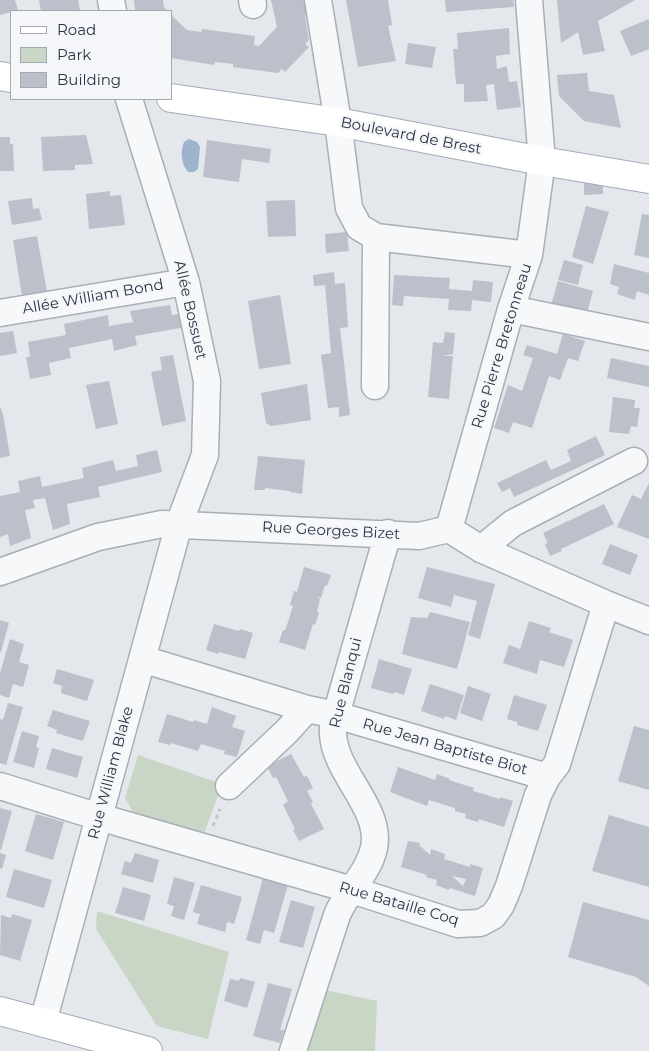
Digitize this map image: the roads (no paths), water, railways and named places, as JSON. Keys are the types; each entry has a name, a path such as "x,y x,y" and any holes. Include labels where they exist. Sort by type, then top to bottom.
{"main road":[{"name":"Boulevard de Brest","path":"172,98 338,122 542,161 649,179"},
{"path":"0,1011 43,1022 91,1044 148,1051"}],"street":[{"path":"318,0 338,122 349,208 360,227 376,237 529,255"},
{"name":"Rue Pierre Bretonneau","path":"449,529 511,308 529,255 542,161 529,0"},
{"name":"Allée Bossuet","path":"129,100 186,282 207,382 205,456 179,524"},
{"path":"375,386 376,237"},
{"name":"Allée William Bond","path":"0,313 186,282"},
{"path":"511,308 649,337"},
{"path":"482,549 513,523 634,461"},
{"name":"Rue Georges Bizet","path":"0,572 98,537 162,524 388,533 419,536 449,529"},
{"name":"Rue William Blake","path":"43,1022 179,524"},
{"path":"449,529 482,549 649,621"},
{"name":"Rue Blanqui","path":"293,1051 337,915 346,897 370,861 375,838 372,819 340,758 334,744 332,732 388,533"},
{"name":"Rue Bataille Coq","path":"0,786 99,817 352,890 458,924 480,923 493,916 501,905 509,886 538,795 547,777 557,764 606,604"},
{"name":"Rue Jean Baptiste Biot","path":"142,659 307,709 336,715 547,777"},
{"path":"229,786 287,731 307,709"}],"water":[{"path":"189,139 197,142 200,147 198,169 194,172 188,172 182,158 184,142"}]}
